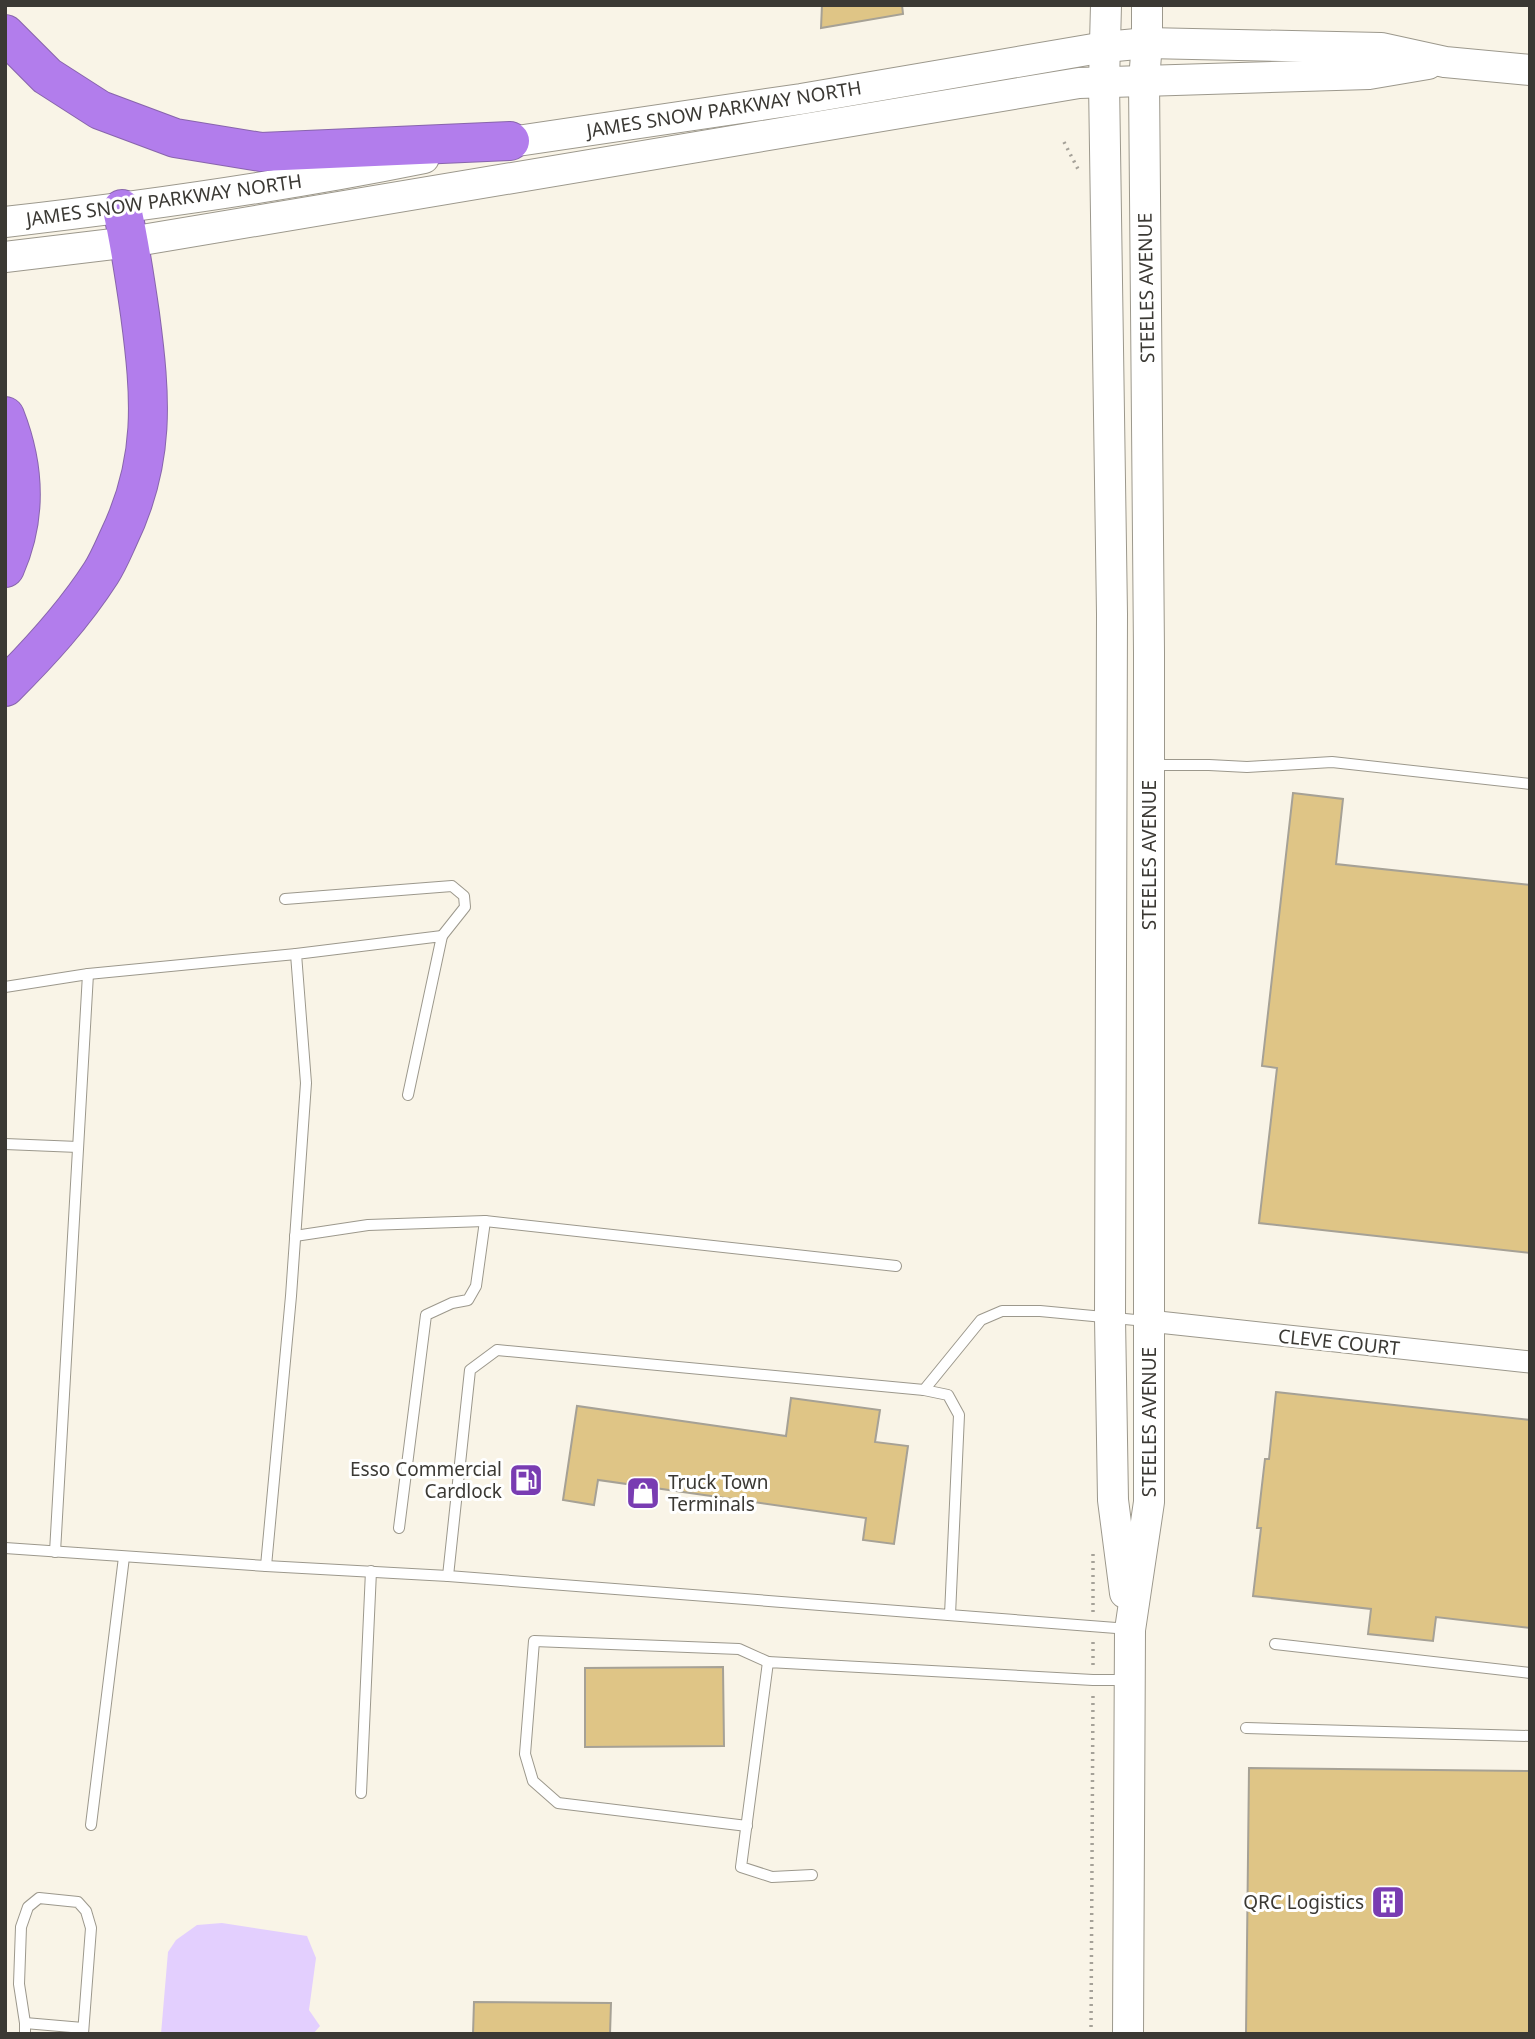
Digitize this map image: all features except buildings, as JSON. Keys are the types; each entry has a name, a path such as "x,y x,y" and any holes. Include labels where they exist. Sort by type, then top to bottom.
{"highway":[{"path":"5,34 47,76 100,110 175,138 261,152 510,141"},
{"path":"5,687 62,628 103,570 130,514 143,468 149,419 148,372 126,225"},
{"path":"5,416 18,454 22,495 16,535 5,568"}],"main road":[{"name":"STEELES AVENUE","path":"1106,5 1104,82 1112,614 1110,1318 1113,1500 1130,1630 1128,2034"},
{"name":"STEELES AVENUE","path":"1130,1630 1149,1502 1149,766 1144,80 1147,5"},
{"name":"JAMES SNOW PARKWAY NORTH","path":"5,257 126,225 369,169 510,141 801,99 1105,47 1147,43 1381,48 1445,62 1530,70"},
{"name":"JAMES SNOW PARKWAY NORTH","path":"5,222 126,225 1070,85 1144,80 1369,74 1445,62"}],"street":[{"name":"CLEVE COURT","path":"1149,1321 1530,1362"}],"lane":[{"path":"1149,766 1248,767 1332,762 1530,783"},
{"path":"285,899 452,887 464,896 465,906 442,936 408,1095"},
{"path":"5,987 88,974 296,954 442,936"},
{"path":"266,1566 306,1083 296,954"},
{"path":"55,1552 88,974"},
{"path":"5,1144 78,1147"},
{"path":"295,1236 368,1225 485,1221 896,1266"},
{"path":"399,1528 426,1315 452,1303 468,1300 476,1286 485,1221"},
{"path":"924,1390 981,1320 1002,1311 1040,1311 1149,1321"},
{"path":"448,1576 470,1370 496,1350 924,1390 948,1395 959,1415 950,1615"},
{"path":"5,1548 448,1576 1130,1630"},
{"path":"91,1825 124,1557"},
{"path":"361,1793 371,1571"},
{"path":"747,1826 558,1803 533,1781 525,1754 534,1642 739,1650 768,1662 1130,1680"},
{"path":"1275,1644 1530,1673"},
{"path":"768,1662 741,1867 772,1877 812,1875"},
{"path":"1246,1728 1530,1736"},
{"path":"39,1898 78,1902 86,1911 91,1928 83,2031 25,2028 19,1984 21,1927 28,1908 39,1898"}],"shaded area":[{"path":"222,1923 307,1936 316,1958 309,2010 320,2026 313,2034 161,2034 168,1952 176,1940 197,1925"}],"place":[{"name":"Esso Commercial Cardlock","path":"526,1480"},
{"name":"Truck Town Terminals","path":"643,1493"},
{"name":"QRC Logistics","path":"1388,1902"}]}
